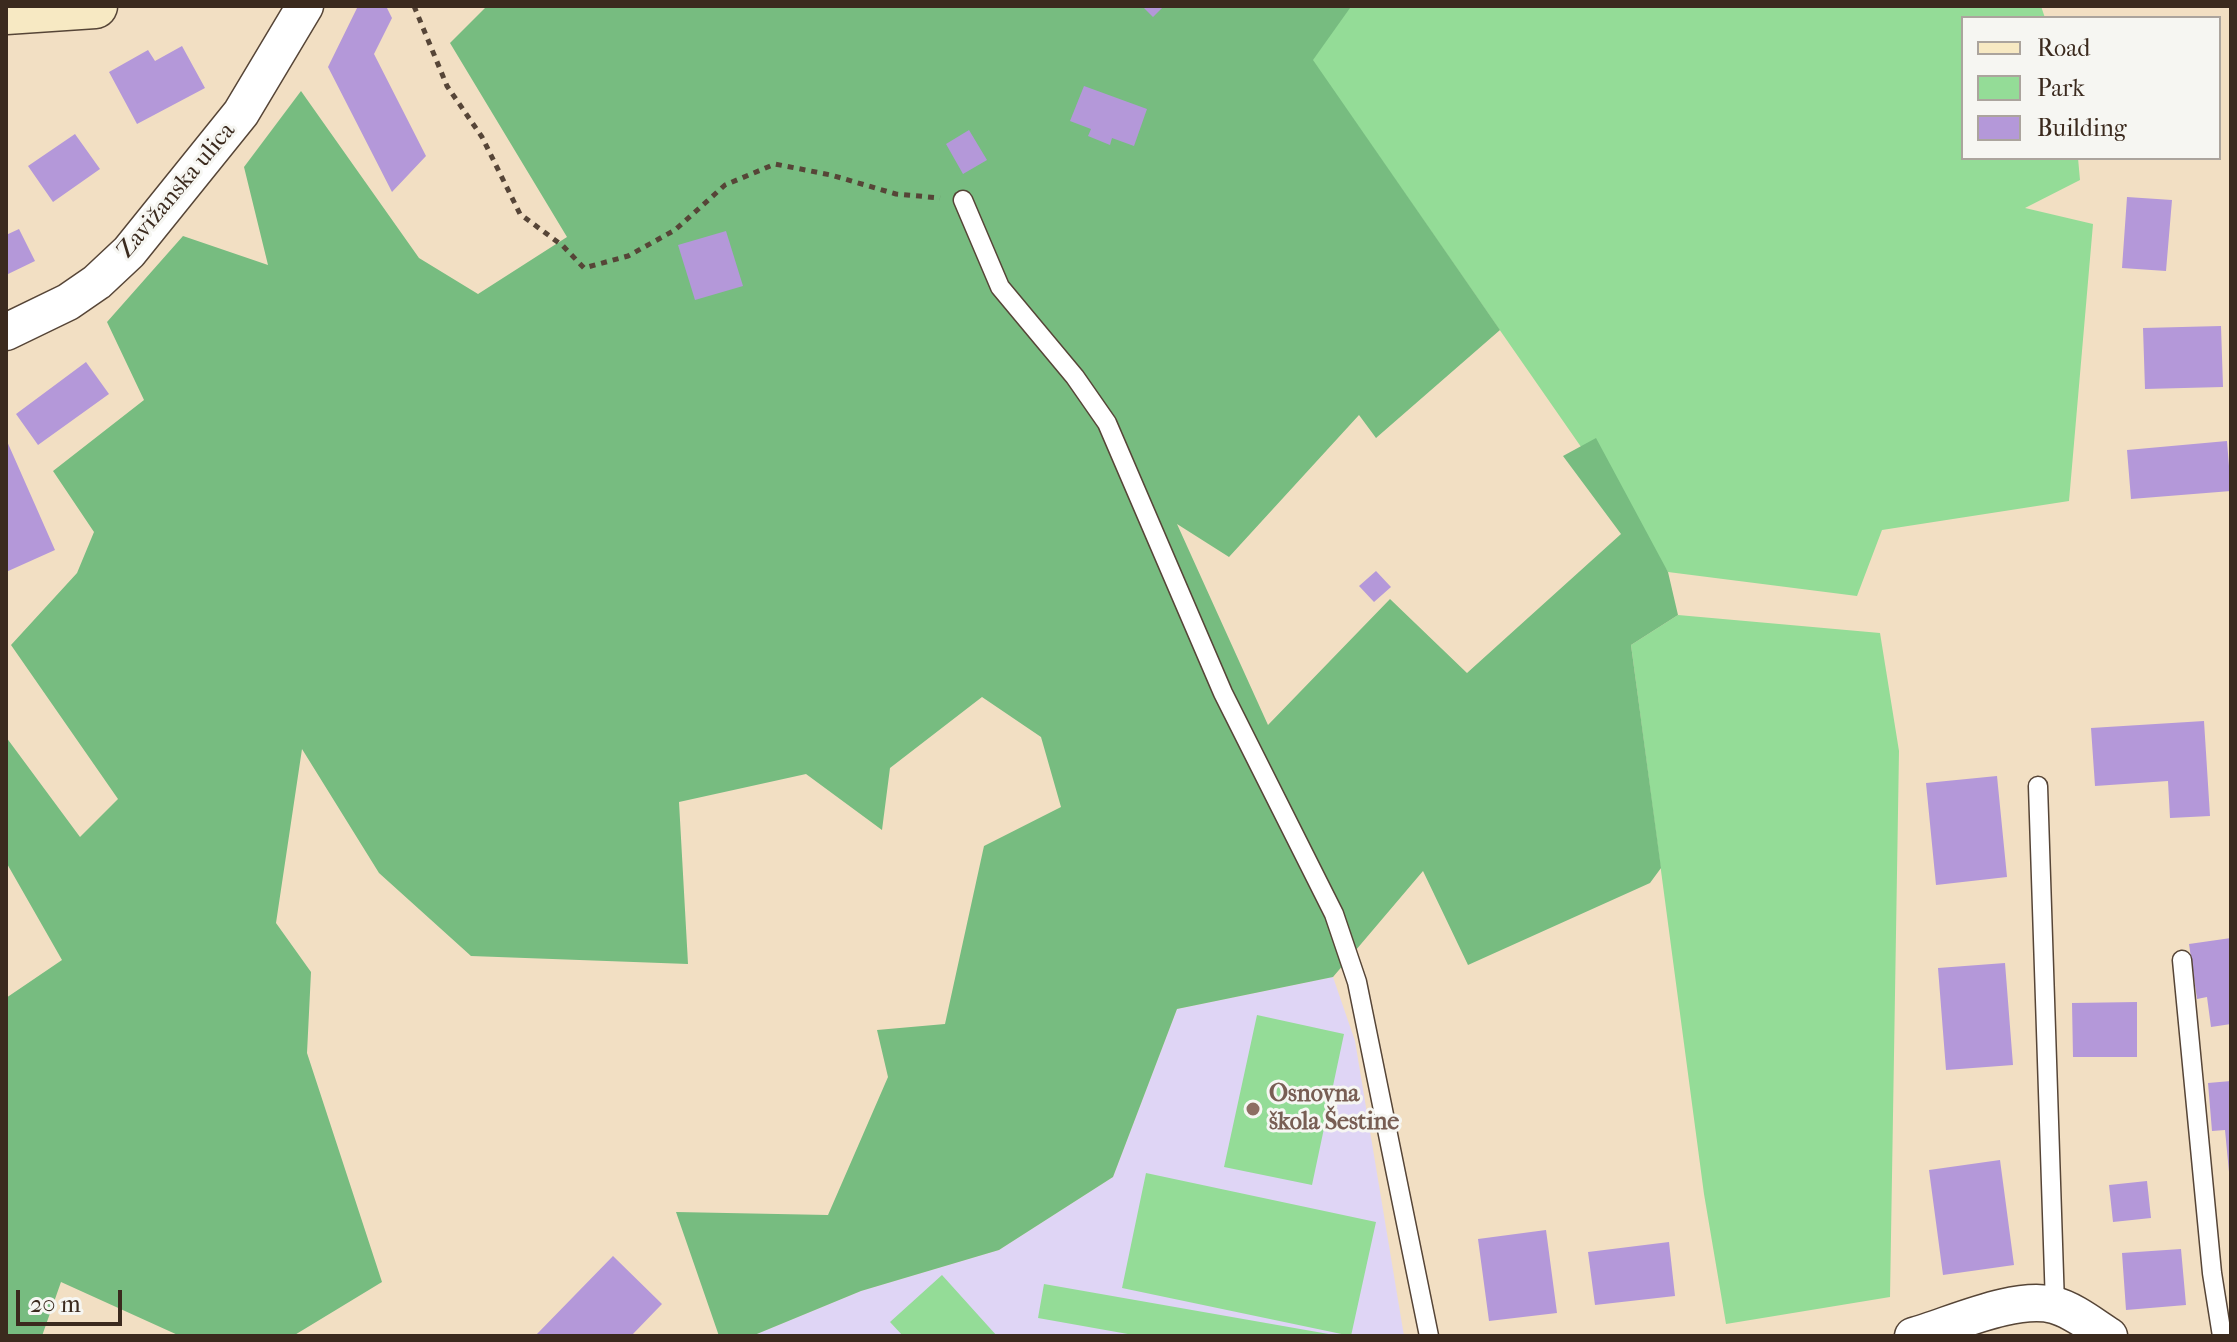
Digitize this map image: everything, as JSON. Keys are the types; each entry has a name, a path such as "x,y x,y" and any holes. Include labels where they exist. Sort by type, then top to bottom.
{"main road":[{"path":"6,12 95,6"}],"street":[{"name":"Zavižanska ulica","path":"6,332 68,302 97,282 129,252 241,113 305,6"},
{"path":"1913,1336 1983,1313 2031,1303 2055,1305 2109,1336"}],"lane":[{"path":"963,200 1000,287 1075,377 1107,423 1223,693 1334,914 1357,982 1429,1336"},
{"path":"2038,786 2055,1305"},
{"path":"2182,960 2212,1273 2222,1336"}],"path":[{"path":"414,6 447,86 482,137 520,214 563,246 584,268 628,256 675,230 725,185 775,164 831,175 896,194 963,200"}],"shaded area":[{"name":"Osnovna škola Šestine","path":"1333,977 1355,1041 1404,1336 752,1336 861,1291 999,1250 1113,1177 1177,1009"}],"green space":[{"path":"487,6 1350,8 1313,60 1500,330 1376,438 1359,415 1229,557 1177,524 1268,725 1390,599 1467,673 1621,534 1563,456 1596,438 1668,572 1678,615 1631,645 1661,868 1650,883 1468,965 1423,871 1333,977 1177,1009 1113,1177 999,1250 861,1291 752,1336 719,1336 676,1212 828,1215 888,1077 877,1030 945,1024 984,846 1061,807 1041,737 982,697 890,768 882,830 806,774 679,802 688,964 471,956 379,873 302,749 276,923 311,972 307,1053 382,1282 293,1336 180,1336 61,1282 42,1336 6,1336 6,998 62,960 6,862 6,737 80,837 118,799 11,645 77,573 94,532 53,471 144,400 107,322 183,236 268,265 244,167 301,91 419,258 478,294 567,237 450,43"},
{"path":"1347,6 2041,6 2044,16 1961,16 1961,160 2078,160 2080,180 2025,208 2093,224 2069,501 1882,530 1857,596 1668,572 1312,60 1349,8"},
{"path":"1678,615 1880,633 1899,751 1890,1297 1726,1324 1704,1194 1631,645"},
{"path":"1257,1015 1344,1034 1312,1185 1224,1167"},
{"path":"1146,1173 1376,1222 1351,1336 1122,1288"},
{"path":"942,1275 997,1336 903,1336 890,1322"},
{"path":"1044,1284 1340,1336 1139,1336 1038,1318"}],"building":[{"path":"358,6 386,6 392,18 374,54 426,156 392,192 328,67"},
{"path":"1142,6 1164,6 1153,17"},
{"path":"182,46 205,88 137,124 109,72 148,50 155,61"},
{"path":"1084,86 1147,109 1134,146 1112,138 1110,145 1088,136 1091,129 1070,121"},
{"path":"969,130 987,160 963,174 946,144"},
{"path":"75,134 100,169 53,202 28,166"},
{"path":"2127,197 2172,200 2166,271 2122,268"},
{"path":"19,229 35,261 6,275 6,235"},
{"path":"726,231 743,286 695,300 678,245"},
{"path":"2221,326 2223,387 2145,389 2143,328"},
{"path":"86,362 109,394 38,445 16,414"},
{"path":"6,439 55,550 6,572"},
{"path":"2227,441 2231,491 2131,499 2127,450"},
{"path":"1376,571 1391,587 1374,602 1359,586"},
{"path":"2204,721 2210,816 2170,818 2168,781 2095,786 2091,728"},
{"path":"1997,776 2007,877 1936,885 1926,783"},
{"path":"2231,938 2231,1024 2211,1027 2207,997 2197,999 2189,944"},
{"path":"2005,963 2013,1065 1946,1070 1938,968"},
{"path":"2137,1002 2137,1057 2073,1057 2072,1003"},
{"path":"2231,1081 2229,1172 2225,1130 2212,1131 2208,1083"},
{"path":"2000,1160 2014,1265 1943,1275 1929,1170"},
{"path":"2147,1181 2151,1218 2113,1222 2109,1185"},
{"path":"1546,1230 1557,1313 1489,1321 1478,1239"},
{"path":"1669,1242 1675,1296 1595,1305 1588,1252"},
{"path":"2181,1249 2186,1305 2126,1310 2122,1253"},
{"path":"613,1256 662,1304 631,1336 535,1336"}],"place":[{"name":"Osnovna škola Šestine","path":"1253,1109"}]}
